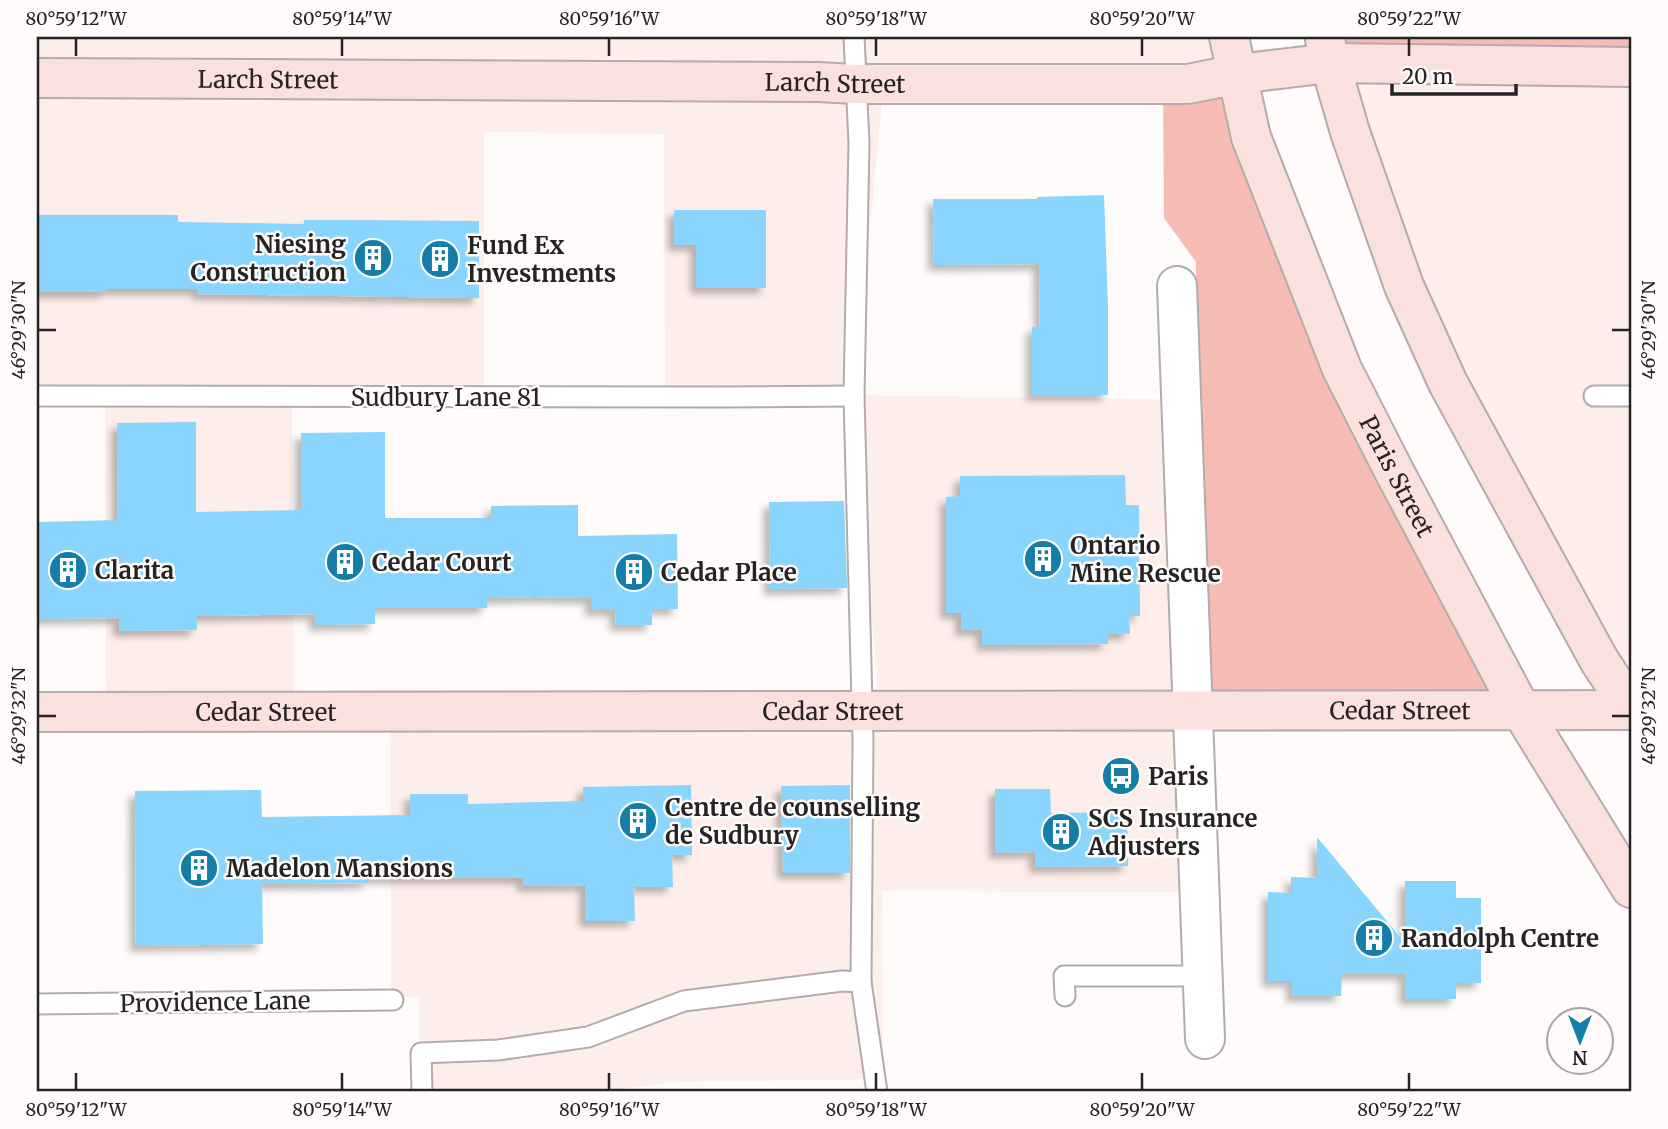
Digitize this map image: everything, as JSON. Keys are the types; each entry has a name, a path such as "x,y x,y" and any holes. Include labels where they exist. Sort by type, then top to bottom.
{"street":[{"name":"Paris Street","path":"1229,37 1251,137 1342,369 1521,710 1631,888"},
{"name":"Larch Street","path":"37,78 1188,84 1238,74 1327,50 1631,66"},
{"path":"1327,50 1350,132 1404,286 1448,383 1599,660 1631,710"},
{"path":"1177,286 1205,1039"},
{"name":"Cedar Street","path":"37,712 1631,710"}],"lane":[{"path":"854,37 859,143 854,396 863,741 861,982 877,1092"},
{"name":"Sudbury Lane 81","path":"37,396 854,396"},
{"path":"1594,396 1631,396"},
{"path":"1065,996 1064,976 1203,976"},
{"path":"422,1092 421,1053 498,1050 589,1037 684,1001 842,981 861,982"},
{"name":"Providence Lane","path":"37,1004 393,1000"}],"shaded area":[{"path":"37,37 1226,37 1235,73 884,80 854,395 1196,400 1204,892 882,891 883,1079 675,1082 600,1092 420,1092 419,997 391,996 390,709 879,708 854,396 665,396 664,134 484,132 484,395 292,395 294,710 106,710 105,399 37,398"},
{"path":"1329,37 1631,37 1631,68 1335,66"},
{"path":"1335,66 1631,68 1631,703 1451,382"},
{"path":"1235,73 1247,134 1517,707 1197,707 1196,262 1164,218 1163,81"}],"building":[{"path":"1104,195 1108,395 1032,395 1032,327 1040,327 1039,264 934,265 933,199 1037,199"},
{"path":"674,210 766,210 766,288 696,288 696,245 674,245"},
{"path":"37,215 178,215 178,222 304,224 304,220 479,221 479,298 197,294 198,289 37,292"},
{"path":"196,422 196,512 301,510 301,433 385,432 385,518 491,518 491,506 578,505 578,536 677,534 678,609 652,609 652,625 616,625 615,610 591,610 591,598 535,597 487,598 487,608 375,608 375,624 315,625 315,614 197,616 197,630 119,631 119,618 37,619 37,522 118,520 117,423"},
{"name":"Ontario Mine Rescue","path":"1125,475 1126,505 1139,505 1140,616 1129,616 1130,634 1108,634 1108,644 982,645 982,630 961,630 961,613 946,613 946,497 960,496 960,476"},
{"path":"844,501 847,588 770,589 769,502"},
{"path":"691,785 692,855 672,855 673,887 634,887 635,921 585,921 585,885 523,886 523,878 368,878 368,883 262,884 263,944 136,946 135,791 261,790 262,817 410,815 410,794 468,794 468,804 583,801 583,787"},
{"path":"850,785 850,873 783,873 781,786"},
{"name":"SCS Insurance Adjusters","path":"995,789 1050,789 1051,813 1127,812 1128,866 1035,867 1035,852 995,853"},
{"name":"Randolph Centre","path":"1317,837 1405,943 1405,881 1456,881 1456,898 1481,898 1481,983 1456,983 1456,999 1405,999 1405,974 1342,974 1341,996 1292,996 1292,981 1268,981 1268,892 1291,893 1291,877 1317,878"}],"place":[{"name":"Niesing Construction","path":"373,258"},
{"name":"Fund Ex Investments","path":"440,259"},
{"name":"Ontario Mine Rescue","path":"1043,559"},
{"name":"Cedar Court","path":"345,562"},
{"name":"Clarita","path":"68,570"},
{"name":"Cedar Place","path":"634,572"},
{"name":"Paris","path":"1121,776"},
{"name":"Centre de counselling de Sudbury","path":"638,821"},
{"name":"SCS Insurance Adjusters","path":"1061,832"},
{"name":"Madelon Mansions","path":"199,868"},
{"name":"Randolph Centre","path":"1374,938"}]}
